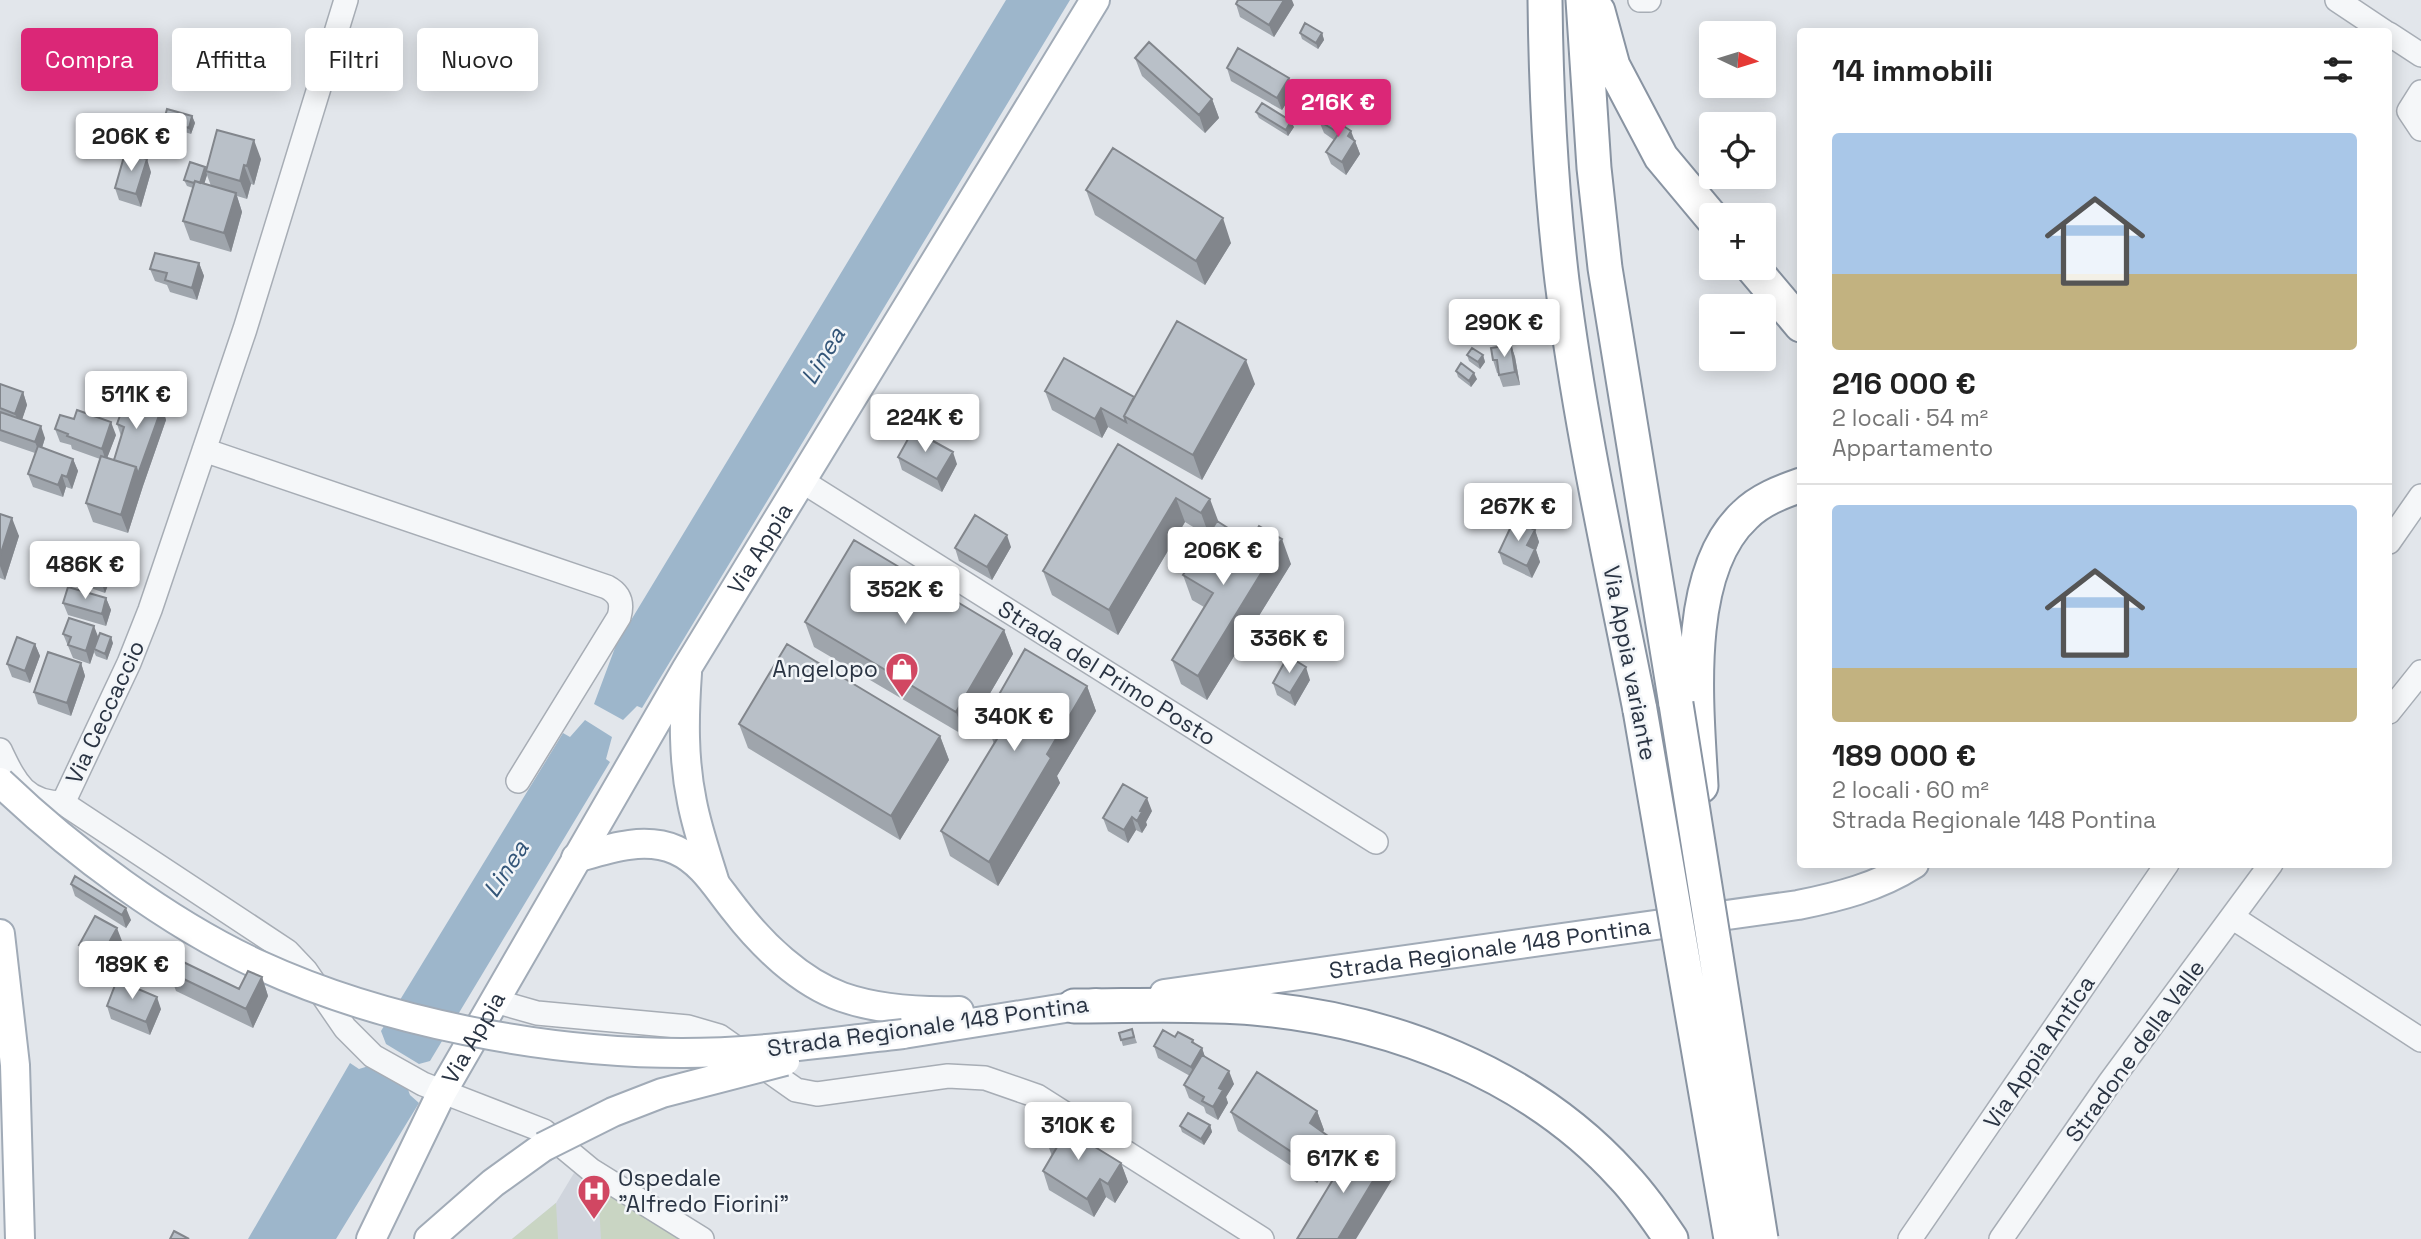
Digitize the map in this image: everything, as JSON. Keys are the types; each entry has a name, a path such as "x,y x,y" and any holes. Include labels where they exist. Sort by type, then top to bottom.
{"highway":[{"name":"Via Appia variante","path":"1545,0 1548,135 1562,281 1587,441 1640,710 1731,1239"},
{"name":"Via Appia variante","path":"1583,0 1594,168 1605,268 1619,363 1686,701 1708,908 1761,1239"},
{"path":"1596,0 1613,66 1661,157 1699,203"},
{"path":"1763,280 1797,320"},
{"path":"1686,701 1698,651 1703,604 1711,571 1720,551 1746,513 1780,492 1797,486"},
{"path":"1073,1006 1236,1007 1290,1012 1363,1027 1454,1058 1513,1087 1547,1108 1576,1131 1623,1176 1671,1239"}],"main road":[{"name":"Via Appia","path":"352,1239 434,1094 495,1001 687,668 1095,0"},
{"path":"687,668 684,714 686,763 692,804 713,880"},
{"name":"Strada Regionale 148 Pontina","path":"0,782 104,870 202,934 257,964 294,980 431,1021 515,1038 639,1052 730,1051 903,1034 1073,1006 1812,902 1872,885 1906,868"},
{"path":"576,858 608,849 637,845 666,846 678,850 713,880 752,931 794,969 841,997 919,1010 1073,1006"},
{"path":"0,933 14,1054 20,1239"},
{"path":"429,1239 493,1183 543,1147 613,1112 662,1093 903,1034"},
{"name":"Via Appia","path":"371,1239 434,1094"},
{"path":"0,1188 5,1239"}],"street":[{"name":"Via Ceccaccio","path":"346,0 245,329 141,636 62,803 287,951 306,971 345,1028 364,1049 434,1094 544,1131 591,1170 702,1239"},
{"path":"1640,0 1648,0"},
{"path":"2337,0 2379,28"},
{"path":"2392,36 2421,55"},
{"path":"2421,92 2409,111 2421,129"},
{"path":"204,450 594,582 617,593 621,604 619,617 518,781"},
{"name":"Strada del Primo Posto","path":"802,481 1376,842"},
{"path":"2392,532 2421,496"},
{"path":"2392,708 2421,672"},
{"path":"0,750 13,775 27,793 40,800 62,803"},
{"name":"Via Appia Antica","path":"1910,1239 2164,868"},
{"name":"Stradone della Valle","path":"2001,1239 2110,1082 2268,868"},
{"path":"2232,917 2421,1040"},
{"path":"495,1001 537,1013 688,1027 719,1036 796,1090 817,1094 948,1076 985,1077 1037,1096 1262,1239"}],"shaded area":[{"name":"Ospedale \"Alfredo Fiorini\"","path":"574,1173 684,1239 512,1239 556,1203"}],"green space":[{"path":"598,1187 684,1239 601,1239"},
{"path":"556,1203 558,1239 512,1239"}],"water":[{"name":"Linea","path":"1006,0 1070,0 642,708 637,706 623,720 594,704 616,645"},
{"name":"Linea","path":"585,720 612,737 606,759 610,762 430,1061 419,1064 386,1044 381,1031 563,733 570,737"},
{"path":"350,1063 359,1069 372,1065 406,1084 410,1095 419,1103 336,1239 248,1239"}],"building":[{"path":"1238,0 1284,0 1269,25 1236,4"},
{"path":"1305,23 1322,33 1316,43 1300,33"},
{"path":"1149,42 1212,99 1199,115 1135,58"},
{"path":"1238,48 1289,78 1277,98 1227,68"},
{"path":"1262,103 1291,121 1286,130 1256,112"},
{"path":"167,109 192,116 189,128 164,120"},
{"path":"1324,113 1351,131 1348,136 1355,141 1342,162 1326,152 1339,133 1319,121"},
{"path":"217,130 254,140 240,181 206,171"},
{"path":"1113,148 1223,218 1196,261 1086,190"},
{"path":"125,153 147,159 136,194 115,188"},
{"path":"190,162 205,167 200,183 184,180"},
{"path":"195,181 236,193 224,233 183,221"},
{"path":"155,253 199,263 192,288 165,280 167,273 150,269"},
{"path":"1177,321 1246,360 1193,455 1124,416"},
{"path":"1511,345 1515,372 1499,375 1497,360 1493,360 1491,348"},
{"path":"1472,348 1483,355 1478,362 1467,355"},
{"path":"1064,358 1134,397 1124,416 1126,422 1101,408 1095,419 1045,391"},
{"path":"1461,363 1474,373 1469,381 1456,371"},
{"path":"0,384 23,392 15,414 0,408"},
{"path":"127,396 162,407 138,474 136,467 114,460 124,427 117,424"},
{"path":"77,410 111,422 102,449 55,429 60,415 74,419"},
{"path":"0,412 41,426 35,442 0,430"},
{"path":"913,430 953,452 937,479 898,457"},
{"path":"1118,444 1210,499 1201,513 1176,498 1109,610 1043,571"},
{"path":"38,446 73,459 67,477 62,475 58,485 28,474"},
{"path":"101,456 136,467 121,515 86,503"},
{"path":"0,514 12,518 0,556"},
{"path":"975,515 1007,535 987,567 955,548"},
{"path":"1514,520 1535,530 1527,545 1535,549 1527,566 1499,552"},
{"path":"1217,521 1250,542 1259,526 1282,539 1198,676 1172,660 1213,593 1183,575"},
{"path":"854,540 1004,630 956,712 805,622"},
{"path":"76,554 106,564 101,581 71,571"},
{"path":"68,587 106,598 102,614 63,603"},
{"path":"69,618 94,626 86,651 68,645 71,637 63,634"},
{"path":"100,633 111,637 105,654 94,649"},
{"path":"17,637 35,644 25,671 7,664"},
{"path":"787,644 940,736 891,816 739,724"},
{"path":"1025,649 1087,686 1047,754 1051,758 989,862 941,831 1003,729 985,719"},
{"path":"48,652 81,663 67,703 34,692"},
{"path":"1288,656 1306,667 1290,693 1273,683"},
{"path":"1123,784 1147,798 1137,821 1132,817 1124,830 1103,818"},
{"path":"75,876 126,908 122,915 71,884"},
{"path":"95,916 117,928 101,957 79,945"},
{"path":"175,958 239,989 248,971 262,977 246,1009 169,972"},
{"path":"117,980 157,997 146,1022 107,1006"},
{"path":"1132,1029 1134,1037 1121,1040 1119,1033"},
{"path":"1163,1030 1175,1037 1178,1032 1202,1048 1191,1067 1154,1046"},
{"path":"1202,1055 1229,1071 1219,1088 1223,1090 1213,1107 1202,1101 1204,1097 1184,1085"},
{"path":"1257,1072 1317,1111 1310,1123 1328,1136 1310,1164 1231,1112"},
{"path":"1188,1113 1210,1125 1201,1139 1180,1126"},
{"path":"1056,1123 1121,1163 1108,1184 1100,1179 1087,1199 1043,1171 1057,1147 1046,1140"},
{"path":"1355,1143 1385,1161 1338,1239 1297,1239"},
{"path":"174,1231 189,1239 170,1239"}],"place":[{"name":"Angelopo","path":"902,699"},
{"name":"Ospedale \"Alfredo Fiorini\"","path":"594,1221"}]}
